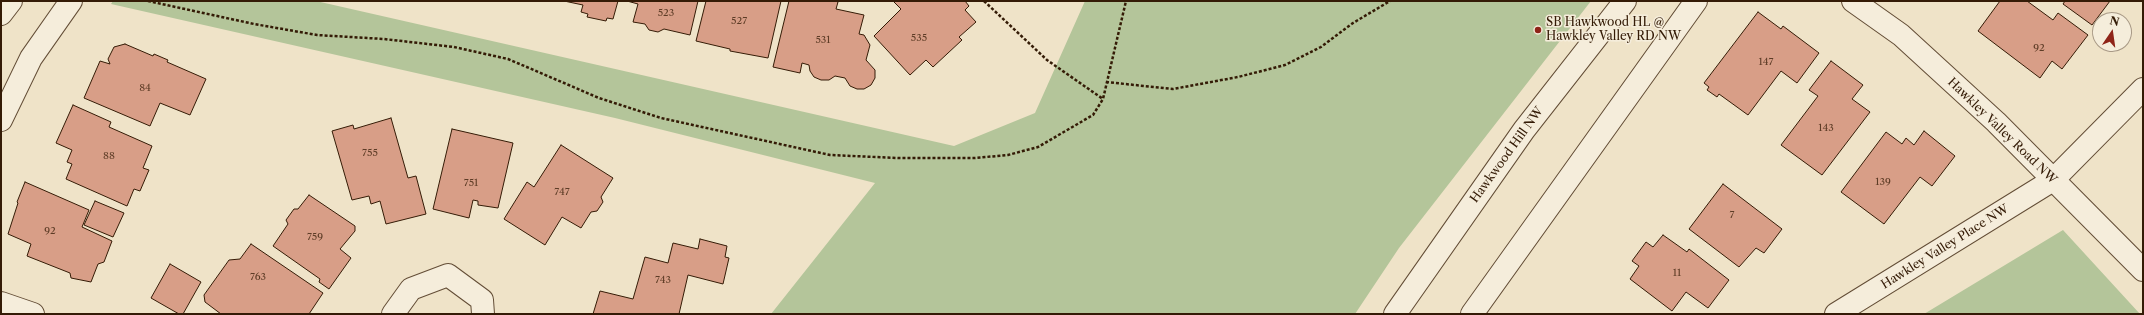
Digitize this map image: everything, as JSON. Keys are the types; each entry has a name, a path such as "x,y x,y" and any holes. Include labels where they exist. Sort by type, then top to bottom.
{"street":[{"path":"1,14 11,1"},
{"path":"1,120 31,58 71,1"},
{"name":"Hawkwood Hill NW","path":"1396,314 1524,130 1625,1"},
{"path":"1472,314 1696,1"},
{"name":"Hawkley Valley Road NW","path":"1853,1 1901,35 1996,122 2143,270"},
{"name":"Hawkley Valley Place NW","path":"1836,314 2053,180 2143,89"},
{"path":"393,314 411,289 448,275 482,300 483,314"},
{"path":"1,302 33,314"}],"path":[{"path":"148,1 254,24 317,35 454,47 508,59 599,98 661,118 830,155 898,158 975,158 1008,155 1038,147 1093,115 1103,99 1126,1"},
{"path":"984,1 1047,60 1103,99"},
{"path":"1106,82 1172,89 1238,77 1285,65 1322,47 1353,23 1384,3 1390,1"}],"green space":[{"path":"113,1 316,1 954,146 1035,113 1085,1 1591,1 1399,248 1355,314 771,314 875,183 615,118 111,4"},
{"path":"2063,230 2140,314 1924,314"}],"building":[{"path":"564,1 618,1 613,19 607,18 606,21 587,17 588,14 581,12 583,5"},
{"path":"627,1 698,1 690,35 664,29 658,32 649,30 645,24 633,22 638,4"},
{"path":"706,1 781,1 768,58 730,51 730,49 696,41"},
{"path":"789,1 835,1 838,2 836,9 864,15 859,34 864,35 870,45 866,60 875,70 875,78 871,85 864,89 857,89 850,86 845,78 835,76 829,80 821,80 814,77 810,71 809,65 802,63 800,73 773,67"},
{"path":"893,1 965,1 969,6 965,10 976,22 959,37 962,40 933,67 926,60 910,75 874,36 901,9"},
{"path":"2000,1 2027,1 2053,20 2058,13 2088,35 2062,69 2052,61 2040,78 1978,31"},
{"path":"2065,1 2110,1 2102,12 2092,12 2092,25 2063,4"},
{"path":"1758,12 1781,29 1783,26 1819,53 1797,83 1781,71 1748,115 1719,94 1717,97 1707,90 1709,87 1704,83"},
{"path":"125,44 153,56 154,54 168,60 167,62 206,79 190,115 160,103 150,126 84,98 100,61 110,64 108,59 114,47"},
{"path":"1831,61 1863,85 1852,99 1870,112 1822,175 1781,145 1818,96 1809,90"},
{"path":"73,105 111,122 109,127 152,146 143,168 149,170 140,191 134,189 127,206 66,179 72,164 67,162 72,150 56,143"},
{"path":"391,118 408,178 416,176 426,214 386,224 380,201 371,204 369,196 352,200 332,131 353,125 354,129"},
{"path":"452,129 513,143 498,208 478,205 478,201 473,200 469,218 433,209"},
{"path":"1924,131 1955,156 1932,186 1920,177 1884,224 1841,192 1886,132 1902,144 1906,138 1914,145"},
{"path":"561,145 613,178 601,197 603,202 597,211 591,212 581,228 562,217 545,245 504,219 527,182 534,187"},
{"path":"25,182 89,210 82,227 112,241 104,262 98,264 91,282 71,278 70,273 27,256 31,244 8,234 18,203 17,202"},
{"path":"1723,184 1782,229 1764,253 1756,248 1739,267 1689,229"},
{"path":"309,195 355,226 355,231 340,249 351,258 329,289 319,282 320,279 273,246 288,224 286,220 294,209 298,209"},
{"path":"95,201 124,213 113,237 84,225"},
{"path":"1663,235 1687,252 1689,249 1729,280 1708,308 1686,292 1672,311 1630,279 1639,266 1632,261 1646,242 1653,247"},
{"path":"700,239 727,246 725,257 729,258 723,284 688,275 679,314 593,314 600,291 633,299 645,257 668,263 673,243 698,249"},
{"path":"251,244 323,293 309,314 221,314 205,302 204,295 229,260 240,259"},
{"path":"170,264 201,282 183,314 179,314 151,298"}],"place":[{"name":"SB Hawkwood HL @ Hawkley Valley RD NW","path":"1538,30"}]}
